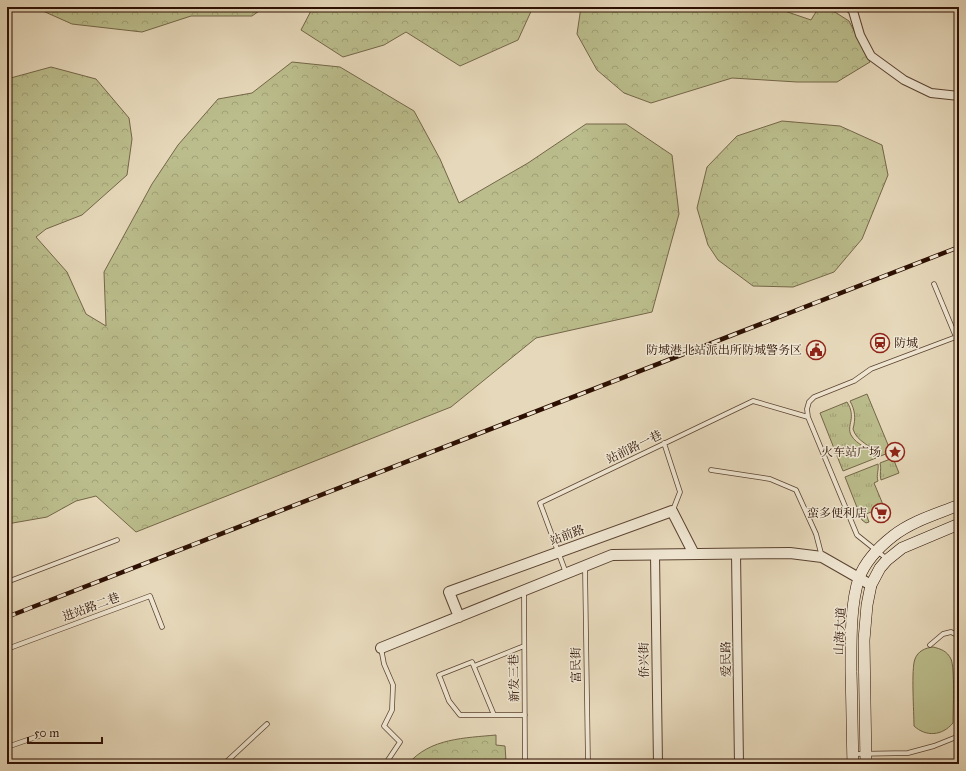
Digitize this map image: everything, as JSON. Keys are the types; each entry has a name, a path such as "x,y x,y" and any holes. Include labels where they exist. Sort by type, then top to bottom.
{"main road":[{"name":"山海大道","path":"853,759 851,639 854,603 859,578 869,560 893,535 913,523 959,505"},
{"name":"山海大道","path":"866,759 864,640 867,604 871,585 880,568 887,560 902,548 920,539 959,524"}],"street":[{"path":"849,7 853,11 860,35 871,56 904,80 931,93 959,96"},
{"path":"672,511 694,554"},
{"name":"站前路","path":"459,617 449,592 672,511"},
{"path":"381,648 612,555 790,553 822,557 871,585"},
{"name":"爱民路","path":"736,554 739,764"},
{"name":"侨兴街","path":"655,555 658,764"}],"lane":[{"path":"887,560 858,534 808,417 807,409 809,402 814,397 854,381 871,369 957,336 934,284"},
{"name":"站前路一巷","path":"566,574 540,503 753,401 808,417"},
{"path":"664,443 680,492 672,511"},
{"path":"711,470 770,479 796,490 816,534 822,557"},
{"path":"7,582 117,540"},
{"name":"富民街","path":"585,566 588,764"},
{"name":"新发三巷","path":"524,591 525,764"},
{"name":"进站路二巷","path":"7,649 150,596 162,627"},
{"path":"930,645 943,634 951,632 959,638"},
{"path":"474,666 524,646"},
{"path":"381,648 384,664 394,685 392,710 384,726 400,742 386,763"},
{"path":"494,715 472,662 439,675 449,701 460,715 494,715 525,715"},
{"path":"224,764 267,724"},
{"path":"7,747 39,736"},
{"path":"853,759 866,759 908,753 934,746 959,736"}],"green space":[{"path":"34,7 265,7 252,16 191,16 142,32 72,24"},
{"path":"313,7 533,7 518,40 460,66 406,32 384,45 343,57 301,30"},
{"path":"581,7 773,7 811,20 819,7 827,7 849,21 870,62 837,82 797,82 732,78 651,103 624,93 597,70 577,34"},
{"path":"292,62 340,67 414,111 440,159 459,203 528,163 586,124 626,124 672,155 679,214 652,312 536,338 451,407 136,532 96,496 76,501 47,517 7,524 7,79 51,67 96,79 129,118 132,139 127,175 82,215 46,229 36,237 67,272 86,314 106,326 104,272 152,184 178,145 218,99 252,93"},
{"path":"782,121 840,126 882,145 888,175 862,239 834,272 793,287 753,286 718,260 708,245 697,208 707,167 737,136"},
{"path":"867,394 891,452 878,457 872,449 861,441 853,429 854,414 850,401"},
{"path":"847,402 851,412 851,435 876,458 843,471 820,413"},
{"path":"893,458 899,473 881,480 880,463"},
{"path":"878,464 878,481 874,483 884,507 866,514 869,522 866,523 862,520 845,477"},
{"path":"933,647 944,651 951,659 954,690 953,723 939,733 934,734 919,730 914,726 913,691 913,671 915,659 922,650"},
{"path":"496,735 496,745 505,746 506,761 521,762 521,764 408,764 417,755 437,744 460,739"}],"railway":[{"path":"7,617 959,247"}],"place":[{"name":"防城","path":"880,343"},
{"name":"防城港北站派出所防城警务区","path":"816,350"},
{"name":"火车站广场","path":"895,452"},
{"name":"蛮多便利店","path":"881,513"}]}
